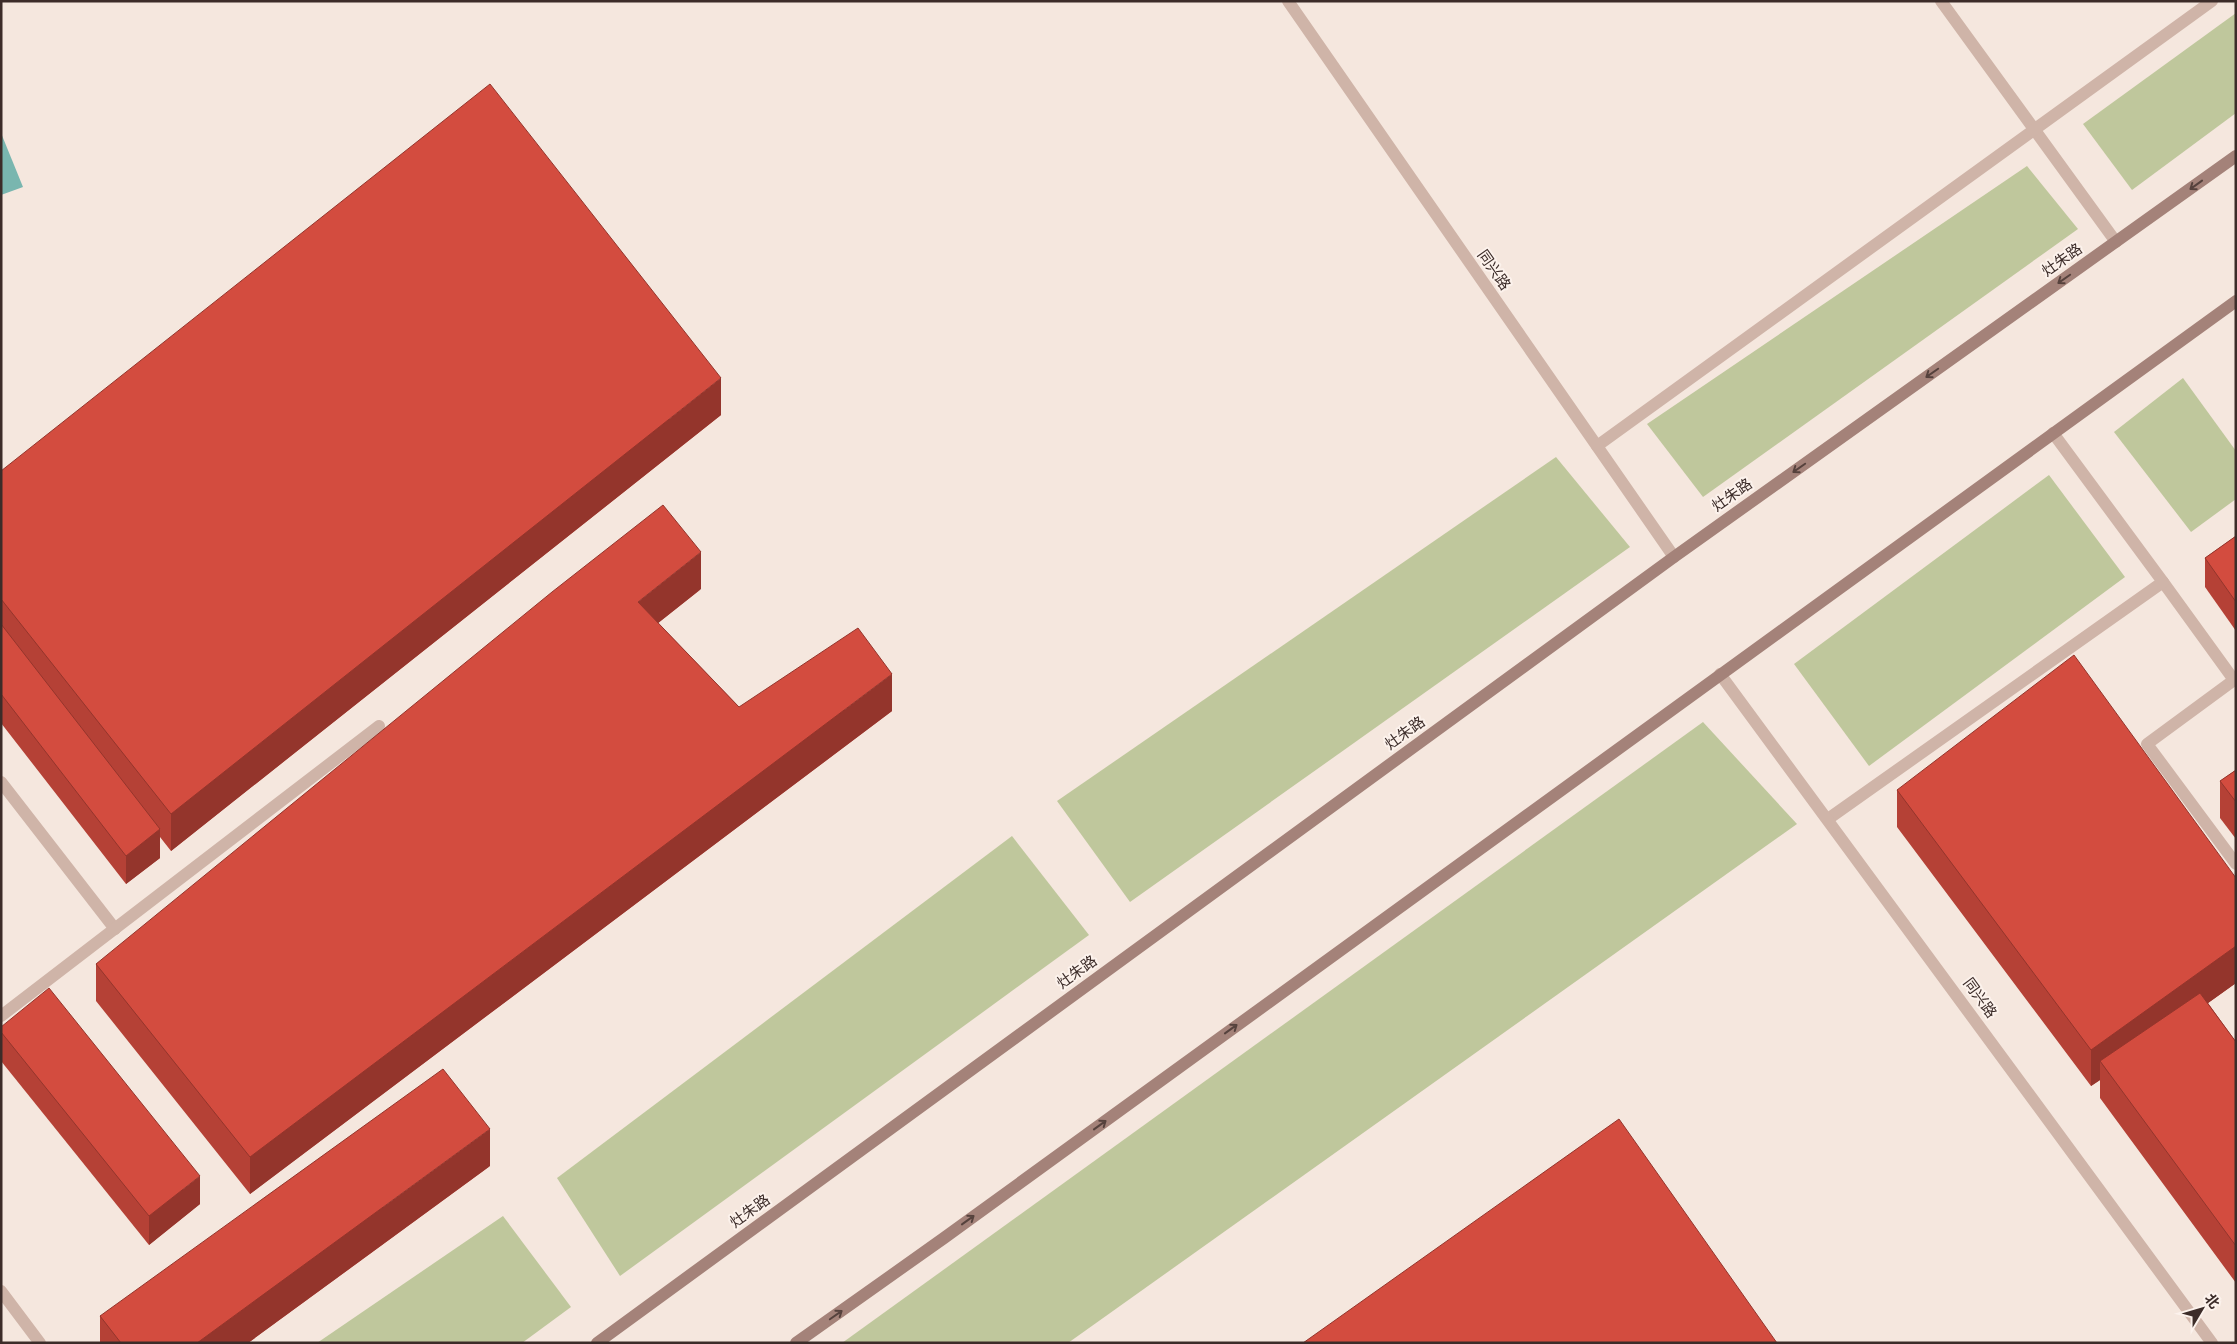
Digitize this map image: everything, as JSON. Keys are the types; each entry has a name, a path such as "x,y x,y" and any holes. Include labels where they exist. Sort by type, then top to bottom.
{"main road":[{"name":"灶朱路","path":"597,1343 1674,557 2236,156"},
{"path":"796,1343 952,1232 2052,433 2236,302"}],"street":[{"name":"同兴路","path":"1288,1 1674,557"},
{"path":"1941,1 2116,242"},
{"path":"1597,446 2212,1"},
{"path":"2052,433 2164,582 2234,680 2147,744 2236,864"},
{"path":"1828,819 2164,582"},
{"name":"同兴路","path":"1720,674 2212,1343"},
{"path":"1,1016 379,726"},
{"path":"1,782 115,929"},
{"path":"1,1291 40,1343"}],"green space":[{"path":"2236,13 2236,113 2132,190 2083,124"},
{"path":"2027,166 2078,229 1703,497 1647,424"},
{"path":"2183,378 2236,451 2236,499 2191,532 2114,432"},
{"path":"1556,457 1630,547 1130,902 1057,801"},
{"path":"2049,475 2125,577 1869,766 1794,664"},
{"path":"1703,722 1797,824 1068,1343 842,1343"},
{"path":"1012,836 1089,935 620,1276 557,1178"},
{"path":"503,1216 571,1307 522,1343 317,1343"}],"water":[{"path":"1,133 23,187 1,195"}],"building":[{"path":"490,84 721,378 171,814 1,599 1,471"},
{"path":"663,505 701,552 638,602 739,707 858,628 892,674 250,1157 96,964 552,592"},
{"path":"2236,536 2236,602 2205,558"},
{"path":"1,624 160,829 126,856 1,694"},
{"path":"2074,655 2236,878 2236,946 2091,1050 1897,790"},
{"path":"2236,770 2236,802 2220,781"},
{"path":"49,988 200,1176 149,1216 1,1032 1,1027"},
{"path":"2200,993 2236,1042 2236,1246 2100,1061"},
{"path":"443,1069 490,1129 197,1343 121,1343 100,1316"},
{"path":"1619,1119 1777,1343 1303,1343"}]}
